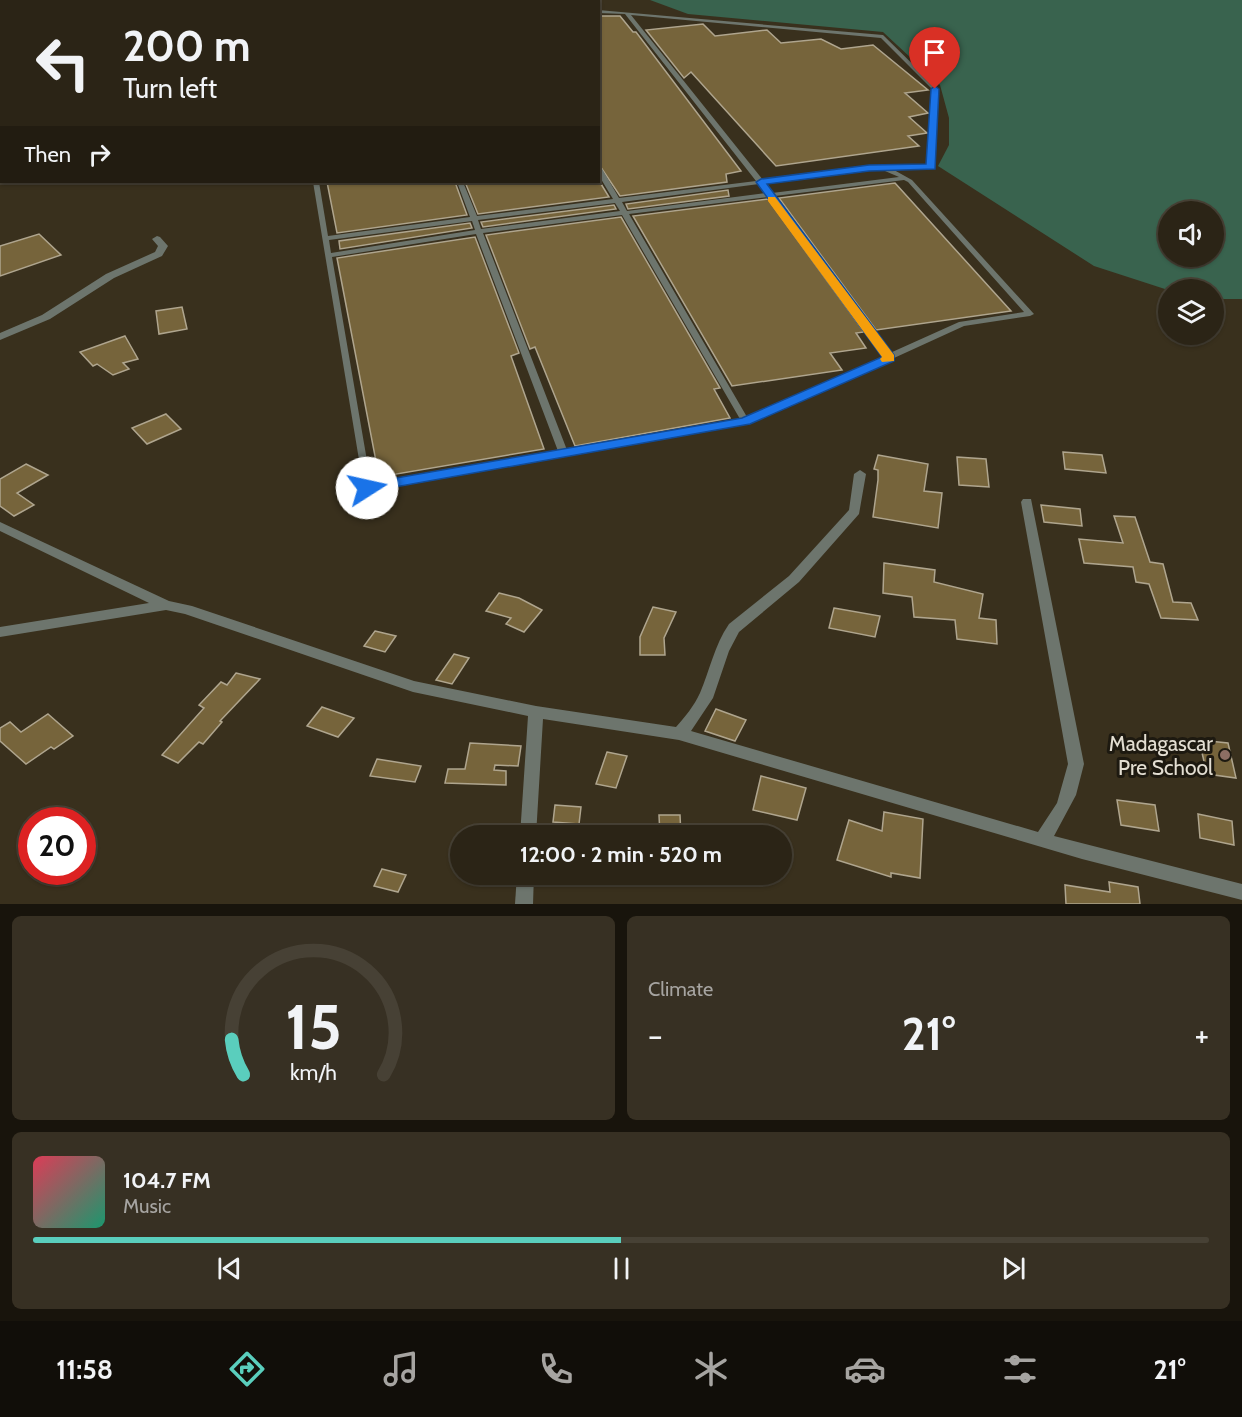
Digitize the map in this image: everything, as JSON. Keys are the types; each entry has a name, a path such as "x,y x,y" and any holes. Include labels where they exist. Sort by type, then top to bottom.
{"street":[{"path":"0,337 46,317 110,276 159,254 163,246 157,239"},
{"path":"679,734 692,722 707,694 726,638 734,628 794,579 855,511 860,474"},
{"path":"1027,502 1076,764 1072,789 1059,817 1042,840"},
{"path":"0,526 166,605 197,613 413,686 536,712 679,734 1042,840 1242,892"},
{"path":"0,632 166,605"},
{"path":"529,825 536,712"},
{"path":"524,904 525,885"}],"lane":[{"path":"326,238 869,168 931,167 935,89 883,37 600,11"},
{"path":"627,13 761,182 890,358"},
{"path":"316,183 367,488 745,421 962,324 1030,314 905,178 885,168"},
{"path":"600,170 745,421"},
{"path":"330,255 480,231 905,178"},
{"path":"460,183 564,454"}],"green space":[{"path":"650,0 1242,0 1242,299 1224,299 1224,279 1158,279 1158,287 1094,266 938,166 949,145 949,118 940,85 883,32 688,14"}],"building":[{"path":"600,16 620,16 633,32 636,32 741,171 726,174 727,182 620,196 600,166"},
{"path":"703,24 715,36 767,30 781,43 821,39 841,49 873,45 928,90 905,93 928,113 909,117 927,133 908,136 919,146 776,166 691,72 684,78 646,30"},
{"path":"600,182 609,197 478,214 465,183"},
{"path":"327,183 455,183 467,215 337,233"},
{"path":"895,183 1011,311 876,330 779,198"},
{"path":"728,190 729,196 628,209 626,204"},
{"path":"768,199 864,332 856,333 866,348 830,353 842,370 732,386 633,216"},
{"path":"614,205 616,209 483,227 481,222"},
{"path":"621,217 720,388 714,389 730,418 575,446 535,347 530,349 486,235"},
{"path":"470,223 472,228 340,249 339,241"},
{"path":"39,234 61,255 0,276 0,246"},
{"path":"475,237 519,353 511,356 544,449 379,477 337,258"},
{"path":"182,307 187,329 159,334 156,311"},
{"path":"125,336 138,359 123,363 129,369 113,375 97,364 93,366 80,352"},
{"path":"166,414 181,429 147,444 132,428"},
{"path":"1063,452 1102,455 1106,473 1065,469"},
{"path":"878,455 928,464 924,491 942,493 938,528 873,517 878,480 878,470 874,469"},
{"path":"957,457 986,459 989,487 959,485"},
{"path":"26,464 48,475 17,493 34,505 14,516 0,506 0,479"},
{"path":"1041,505 1080,509 1082,526 1044,522"},
{"path":"1114,516 1135,517 1150,562 1163,564 1173,602 1191,603 1198,620 1161,618 1149,584 1136,582 1133,567 1084,563 1079,539 1123,543"},
{"path":"884,563 935,570 934,582 983,594 979,618 996,620 997,644 957,639 955,620 914,617 912,597 883,593"},
{"path":"499,593 519,598 542,610 524,632 506,624 511,618 486,611"},
{"path":"653,607 676,612 664,638 665,655 640,655 640,637"},
{"path":"834,608 880,616 875,637 829,628"},
{"path":"375,631 396,636 385,652 364,646"},
{"path":"454,654 469,658 452,684 436,680"},
{"path":"236,673 260,679 220,721 222,722 203,744 199,742 178,763 162,755 204,708 199,705 221,682 227,685"},
{"path":"322,707 354,718 338,737 307,726"},
{"path":"716,709 746,720 735,741 705,731"},
{"path":"48,714 73,736 54,749 51,747 26,764 0,741 0,728 10,722 21,732"},
{"path":"1199,740 1228,743 1236,778 1207,774"},
{"path":"470,743 521,746 518,766 495,765 494,770 506,771 506,785 445,783 448,769 465,769"},
{"path":"607,752 627,756 616,788 596,784"},
{"path":"377,759 421,766 415,782 370,776"},
{"path":"761,776 806,788 797,820 753,810"},
{"path":"1117,800 1155,805 1159,831 1121,825"},
{"path":"555,805 581,807 579,824 553,822"},
{"path":"884,812 923,819 920,878 891,873 891,877 837,860 849,820 882,831"},
{"path":"1198,814 1232,821 1234,845 1200,838"},
{"path":"659,815 680,815 680,825 659,825"},
{"path":"382,869 406,875 398,892 374,886"},
{"path":"1109,882 1138,887 1140,904 1066,904 1065,885 1110,892"}],"slow traffic":[{"path":"771,199 890,358 886,359"}],"place":[{"name":"Madagascar Pre School","path":"1225,755"}],"route":[{"path":"367,488 745,421 890,358 761,182 869,168 931,167 935,89"}]}
